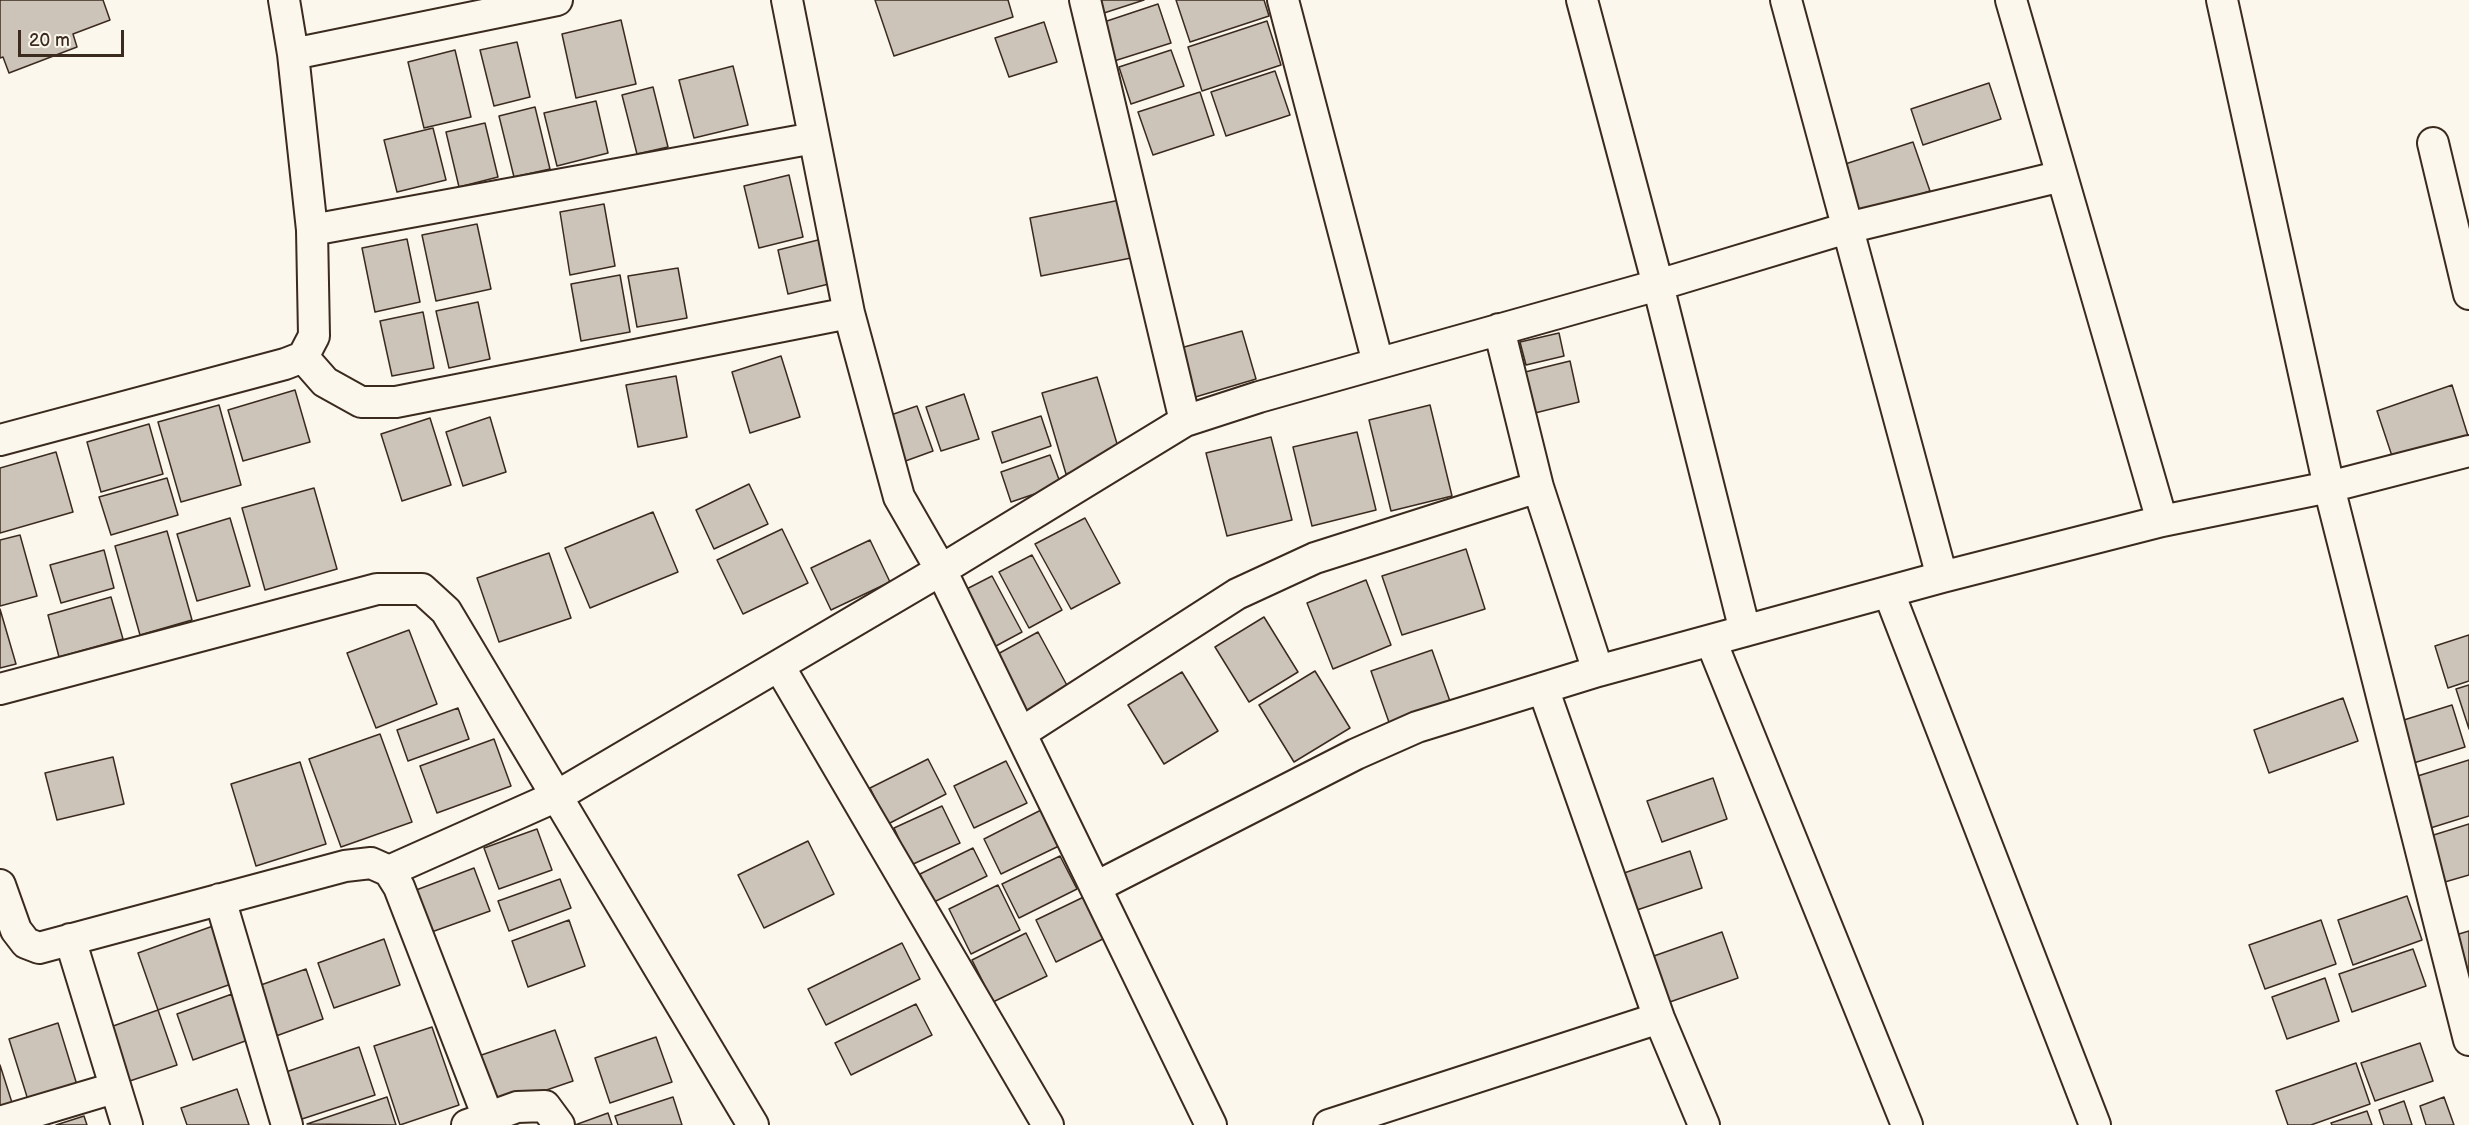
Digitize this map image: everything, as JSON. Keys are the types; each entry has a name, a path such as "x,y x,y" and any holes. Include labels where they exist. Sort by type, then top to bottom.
{"street":[{"path":"0,440 285,364 303,357 314,336 312,230 284,0"},
{"path":"292,54 557,0"},
{"path":"787,0 849,313 898,497 941,570 1210,1125"},
{"path":"1085,0 1185,421"},
{"path":"1283,0 1378,363"},
{"path":"1582,0 1658,285 1744,631"},
{"path":"1786,0 1942,577"},
{"path":"2011,0 2162,521"},
{"path":"2222,0 2329,487 2469,1040"},
{"path":"312,230 814,138"},
{"path":"2433,143 2469,294"},
{"path":"389,871 557,796 941,570 1185,421 1259,397 1658,285 1847,228 2062,176"},
{"path":"303,357 325,382 361,402 396,402 849,313"},
{"path":"1499,329 1538,487 1598,671"},
{"path":"1096,887 1356,754 1417,727 1598,671 1942,577 2162,521 2329,487 2469,451"},
{"path":"1021,733 1237,594 1315,558 1538,487"},
{"path":"0,688 377,589 422,589 446,610 753,1125"},
{"path":"1889,593 2095,1125"},
{"path":"1711,641 1907,1125"},
{"path":"779,666 1048,1125"},
{"path":"1543,688 1659,1018 1704,1125"},
{"path":"0,885 16,930 26,943 39,948 345,866 371,863 389,871 399,887 478,1121 517,1107 545,1106 559,1125"},
{"path":"220,899 287,1125"},
{"path":"70,939 127,1125"},
{"path":"1329,1125 1659,1018"},
{"path":"0,1122 114,1088"}],"building":[{"path":"0,0 103,0 110,20 73,34 77,47 9,73 3,57 0,58"},
{"path":"875,0 1008,0 1013,17 894,56"},
{"path":"1100,0 1144,0 1104,13"},
{"path":"1176,0 1264,0 1269,16 1190,42"},
{"path":"1158,4 1171,43 1111,62 1098,24"},
{"path":"621,20 636,84 576,98 562,34"},
{"path":"1267,21 1281,65 1202,91 1188,47"},
{"path":"1044,22 1057,62 1009,77 995,38"},
{"path":"517,42 530,97 494,106 480,50"},
{"path":"455,50 471,117 424,128 408,62"},
{"path":"1171,50 1184,86 1131,104 1119,67"},
{"path":"733,66 748,125 694,138 679,80"},
{"path":"1275,71 1290,115 1226,136 1211,92"},
{"path":"1989,83 2001,119 1923,145 1911,109"},
{"path":"653,87 668,147 637,154 622,95"},
{"path":"1200,92 1214,135 1153,155 1138,112"},
{"path":"596,101 608,153 557,166 544,113"},
{"path":"535,107 550,169 514,177 499,116"},
{"path":"485,123 498,177 459,187 446,132"},
{"path":"433,128 446,180 397,192 384,140"},
{"path":"1913,142 1930,191 1853,216 1836,167"},
{"path":"789,175 803,237 759,248 744,186"},
{"path":"1120,200 1131,258 1041,276 1030,218"},
{"path":"604,204 615,266 570,275 560,212"},
{"path":"477,224 491,289 436,301 422,235"},
{"path":"830,237 841,281 788,294 778,250"},
{"path":"407,239 420,302 375,312 362,248"},
{"path":"678,268 687,318 637,327 628,276"},
{"path":"620,275 630,332 581,341 571,284"},
{"path":"478,302 490,359 449,368 436,311"},
{"path":"423,312 434,368 392,376 380,321"},
{"path":"1242,331 1256,379 1192,398 1177,349"},
{"path":"1559,333 1564,356 1526,365 1520,342"},
{"path":"781,356 800,417 750,433 732,372"},
{"path":"1570,361 1579,402 1519,417 1509,376"},
{"path":"676,376 687,437 638,447 626,385"},
{"path":"1097,377 1121,457 1066,474 1042,393"},
{"path":"2452,385 2469,439 2395,465 2377,411"},
{"path":"295,390 310,442 243,461 228,410"},
{"path":"964,394 979,439 941,451 926,407"},
{"path":"219,405 241,485 181,502 158,422"},
{"path":"1430,405 1452,496 1391,511 1369,420"},
{"path":"917,406 933,451 900,463 885,417"},
{"path":"1041,416 1051,446 1002,463 992,432"},
{"path":"490,417 506,472 463,486 446,432"},
{"path":"430,418 451,485 402,501 381,434"},
{"path":"149,424 163,474 101,492 87,442"},
{"path":"1357,432 1376,510 1312,526 1293,447"},
{"path":"1271,437 1292,520 1227,536 1206,453"},
{"path":"56,452 73,512 0,533 0,468"},
{"path":"1050,455 1061,485 1011,502 1001,472"},
{"path":"167,478 178,515 111,535 99,497"},
{"path":"749,484 768,524 714,549 696,510"},
{"path":"314,488 337,569 265,590 242,508"},
{"path":"653,512 678,572 590,608 565,548"},
{"path":"230,518 250,586 197,601 177,534"},
{"path":"1085,518 1120,583 1071,609 1035,544"},
{"path":"782,529 808,583 743,614 717,560"},
{"path":"167,531 192,620 140,635 115,546"},
{"path":"20,535 37,596 0,606 0,540"},
{"path":"870,540 890,582 831,610 811,568"},
{"path":"1466,549 1485,609 1402,635 1382,576"},
{"path":"104,550 114,588 61,603 50,565"},
{"path":"549,553 571,618 499,642 477,578"},
{"path":"1032,555 1062,610 1029,628 999,572"},
{"path":"992,576 1022,632 983,653 953,596"},
{"path":"1366,580 1391,645 1333,669 1307,603"},
{"path":"111,597 123,639 59,657 48,615"},
{"path":"0,609 16,664 0,668"},
{"path":"1264,617 1298,672 1249,702 1215,647"},
{"path":"409,630 437,704 376,728 347,653"},
{"path":"1038,632 1069,689 1026,712 996,655"},
{"path":"2469,635 2469,681 2448,688 2435,646"},
{"path":"1432,650 1452,707 1391,728 1371,671"},
{"path":"1315,671 1350,728 1294,762 1259,705"},
{"path":"1182,672 1218,731 1164,764 1128,705"},
{"path":"2469,685 2469,729 2456,689"},
{"path":"2343,698 2358,741 2269,773 2254,730"},
{"path":"2452,705 2465,747 2404,766 2391,724"},
{"path":"458,708 469,739 408,761 397,730"},
{"path":"380,734 412,822 341,847 309,759"},
{"path":"494,739 511,786 437,813 420,766"},
{"path":"113,757 124,804 57,820 45,773"},
{"path":"928,759 946,794 888,824 870,788"},
{"path":"2469,760 2469,816 2424,830 2408,779"},
{"path":"1006,761 1027,803 974,828 954,786"},
{"path":"300,762 326,844 256,866 231,784"},
{"path":"1713,778 1727,819 1662,842 1647,801"},
{"path":"942,806 960,843 911,865 894,828"},
{"path":"1045,808 1063,844 1001,874 984,839"},
{"path":"2469,824 2469,875 2438,884 2424,838"},
{"path":"537,829 552,870 499,889 484,848"},
{"path":"808,841 834,894 764,928 738,875"},
{"path":"973,848 987,876 934,902 920,874"},
{"path":"1690,851 1702,888 1637,910 1624,873"},
{"path":"1060,856 1077,889 1019,918 1002,884"},
{"path":"474,868 490,911 426,934 411,892"},
{"path":"560,879 571,908 509,931 498,901"},
{"path":"998,885 1020,930 971,954 949,909"},
{"path":"1092,893 1113,934 1056,962 1036,920"},
{"path":"2407,896 2422,940 2353,965 2338,920"},
{"path":"569,920 585,966 528,987 512,941"},
{"path":"2321,920 2336,964 2265,989 2249,945"},
{"path":"213,926 234,983 158,1010 138,953"},
{"path":"2469,931 2469,976 2462,978 2449,937"},
{"path":"1722,932 1738,978 1667,1003 1651,957"},
{"path":"1026,933 1047,976 993,1002 972,960"},
{"path":"384,939 400,985 334,1008 318,963"},
{"path":"902,943 920,979 826,1025 808,989"},
{"path":"2413,949 2426,986 2352,1012 2339,974"},
{"path":"306,969 323,1019 276,1036 258,986"},
{"path":"2325,978 2339,1021 2287,1039 2272,997"},
{"path":"232,994 248,1040 193,1060 177,1014"},
{"path":"916,1004 932,1035 851,1075 835,1043"},
{"path":"158,1010 177,1065 121,1084 102,1030"},
{"path":"58,1023 77,1085 28,1100 9,1039"},
{"path":"432,1027 459,1105 400,1125 374,1046"},
{"path":"555,1030 573,1081 476,1114 458,1063"},
{"path":"656,1037 672,1082 610,1103 595,1058"},
{"path":"2420,1043 2433,1081 2375,1101 2361,1063"},
{"path":"359,1047 375,1095 299,1120 283,1073"},
{"path":"2356,1063 2370,1104 2311,1125 2288,1125 2276,1091"},
{"path":"0,1065 14,1109 0,1114"},
{"path":"237,1089 249,1125 187,1125 181,1108"},
{"path":"387,1097 396,1125 307,1124"},
{"path":"673,1097 682,1125 618,1125 615,1116"},
{"path":"2444,1097 2454,1125 2426,1125 2420,1106"},
{"path":"2404,1101 2412,1125 2384,1125 2379,1110"},
{"path":"2367,1111 2372,1125 2332,1125 2331,1123"},
{"path":"608,1113 612,1125 575,1125"},
{"path":"84,1116 87,1125 56,1125"}]}
